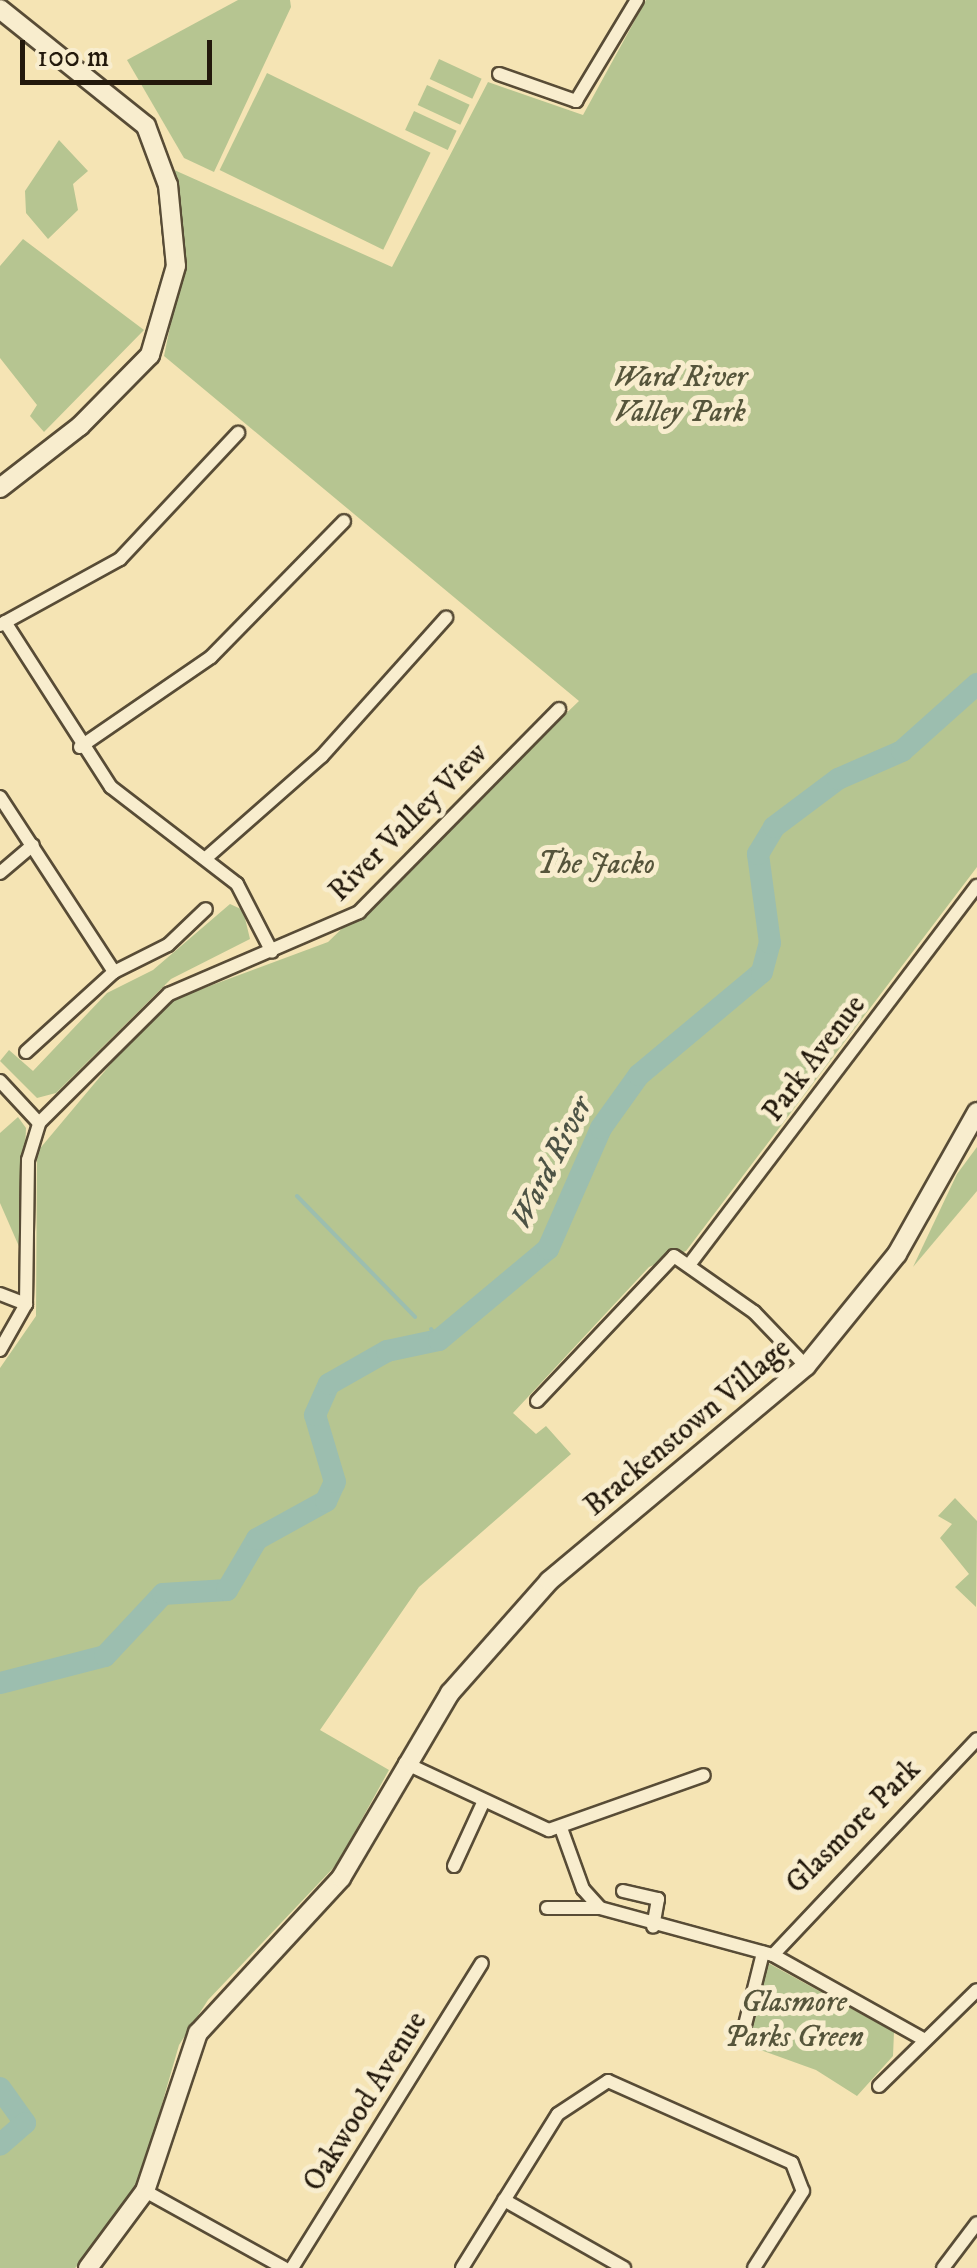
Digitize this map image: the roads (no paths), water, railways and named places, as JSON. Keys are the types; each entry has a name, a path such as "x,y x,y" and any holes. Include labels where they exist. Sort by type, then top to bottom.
{"street":[{"path":"499,74 576,101 636,0"},
{"path":"0,9 146,126 168,185 176,266 150,354 80,426 0,488"},
{"path":"238,433 120,558 3,624 80,747 140,816 206,858 237,884 272,952"},
{"path":"80,747 211,657 344,521"},
{"path":"206,858 322,756 446,618"},
{"name":"River Valley View","path":"39,1122 169,994 359,912 559,709"},
{"path":"0,797 114,972"},
{"path":"0,873 33,845"},
{"name":"Park Avenue","path":"692,1261 977,886"},
{"path":"26,1052 114,972 168,946 206,909"},
{"path":"0,1081 39,1122 28,1160 26,1304 0,1350"},
{"name":"Brackenstown Village","path":"88,2268 145,2191 198,2034 314,1914 367,1834 405,1764 450,1694 549,1581 806,1366 903,1245 977,1112"},
{"path":"537,1401 656,1266 674,1256 692,1261 806,1366"},
{"path":"0,1294 26,1304"},
{"name":"Glasmore Park","path":"742,2037 768,1954 977,1739"},
{"path":"405,1764 537,1830 561,1828 704,1775"},
{"path":"454,1866 483,1803"},
{"path":"561,1828 582,1889 600,1908"},
{"path":"623,1891 658,1899 654,1926"},
{"path":"548,1908 600,1908 654,1926 768,1954 926,2040"},
{"name":"Oakwood Avenue","path":"292,2268 482,1963"},
{"path":"879,2086 977,1990"},
{"path":"462,2268 576,2095 625,2084 792,2163 802,2191 754,2268"},
{"path":"145,2191 284,2268"},
{"path":"504,2200 624,2268"},
{"path":"943,2268 977,2223"}],"waterway":[{"name":"Ward River","path":"0,1683 105,1656 163,1594 227,1590 257,1539 326,1501 335,1482 315,1415 329,1384 387,1351 439,1340 548,1249 601,1128 639,1075 762,972 770,943 758,854 774,827 838,779 902,751 977,684"},
{"path":"297,1196 415,1317"},
{"path":"431,1329 439,1340"},
{"name":"Ward River","path":"0,2088 25,2123 0,2145"}],"park label":[{"name":"Ward River Valley Park","path":"680,395"},
{"name":"The Jacko","path":"596,865"},
{"name":"Glasmore Parks Green","path":"794,2020"}]}
